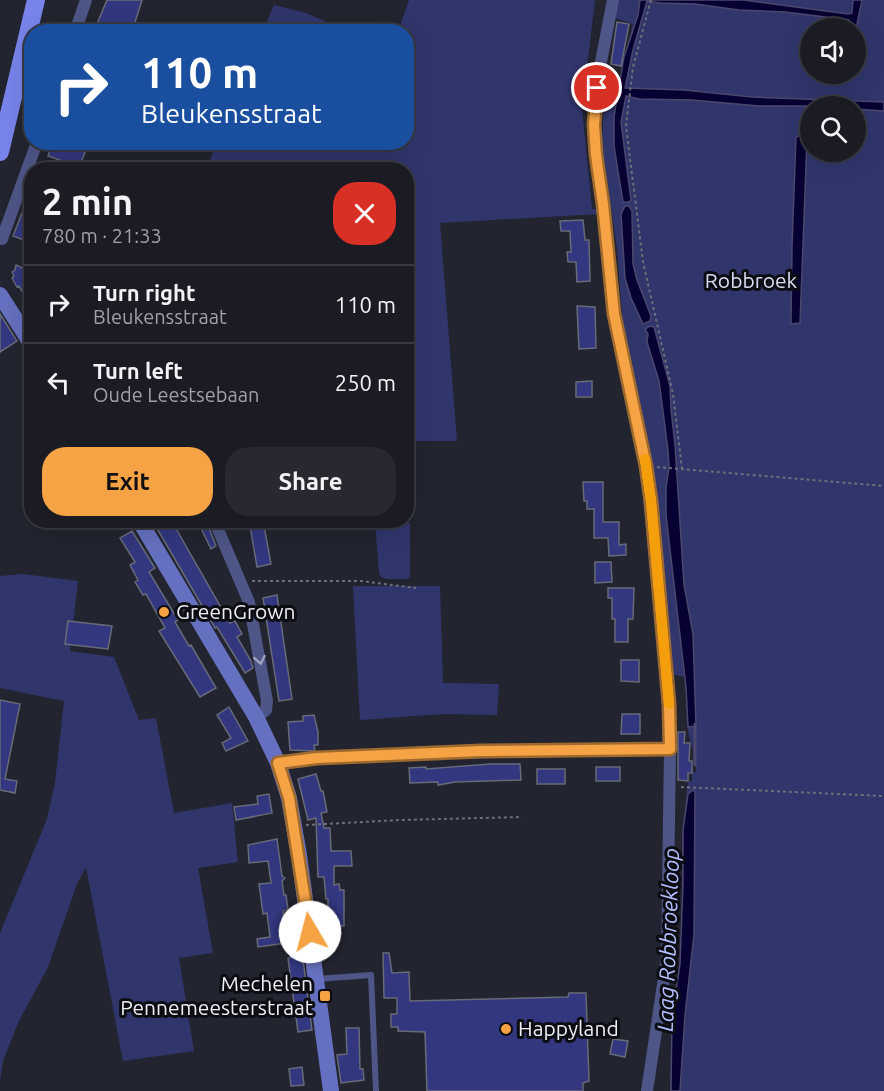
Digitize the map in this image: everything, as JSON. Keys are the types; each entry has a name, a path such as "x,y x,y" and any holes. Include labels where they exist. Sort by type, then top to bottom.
{"main road":[{"path":"0,107 25,0"},
{"path":"30,24 36,0"},
{"path":"0,152 24,51"}],"street":[{"path":"78,24 86,0"},
{"path":"613,0 599,77 595,110 595,143 614,314 648,478 667,681 670,749 667,958 647,1091"},
{"path":"2,239 24,195"},
{"path":"0,295 24,332"},
{"path":"144,528 256,717 278,763 289,798 294,826 331,1091"},
{"path":"217,528 249,602 267,701 266,710 256,717"},
{"path":"278,763 294,760 443,753 670,749"}],"lane":[{"path":"317,979 371,975 376,1091"}],"path":[{"path":"651,0 633,67 626,126 643,262 673,394 682,469"},
{"path":"669,468 884,486"},
{"path":"240,580 361,581 416,588"},
{"path":"669,787 884,796"},
{"path":"294,826 400,820 522,817"}],"green space":[{"path":"409,0 595,0 582,109 592,209 597,209 598,214 440,223 457,441 414,441 414,162 209,162 214,150 414,150 414,24 400,24"},
{"name":"Robbroek","path":"618,0 884,0 884,1091 670,1091 672,1015 681,953 683,830 688,781 692,781 692,772 696,772 696,765 693,765 693,750 688,732 685,677 670,674 653,500 642,415 624,340 617,249 602,144 604,97 616,95 633,24 615,18"},
{"path":"274,5 306,13 331,24 266,24"},
{"path":"375,528 410,528 410,576 408,579 386,579 379,573"},
{"path":"23,574 78,581 70,651 114,657 139,720 156,718 174,813 232,803 238,862 198,868 213,953 179,958 194,1051 123,1061 86,867 77,884 48,967 18,1023 3,1061 0,1081 0,933 47,819 55,783 64,701 0,688 0,576"},
{"path":"353,586 440,586 443,683 499,684 497,715 443,714 360,720"}],"shaded area":[{"path":"640,0 744,0 848,14 852,13 853,0 862,0 858,18 833,18 647,1 625,88 800,99 800,106 759,106 692,100 639,99 626,96 621,122 631,200 623,202 614,146 614,117 624,57 638,15"},
{"path":"866,101 884,102 884,111 866,110"},
{"path":"800,135 800,162 806,162 800,323 791,324 792,247 796,137"},
{"path":"625,206 629,206 632,211 633,264 651,316 650,321 643,324 625,278 621,214"},
{"path":"650,326 654,327 670,386 684,585 693,634 696,726 688,727 686,687 666,515 668,450 659,381 645,329"},
{"path":"693,790 695,792 694,934 680,1091 671,1091 672,1017 680,964 683,830 688,794"}],"building":[{"path":"107,0 142,0 134,24 97,24"},
{"path":"617,22 629,24 621,66 611,64"},
{"path":"50,150 86,150 81,162 59,162 60,160 48,156"},
{"path":"24,208 24,240 13,236"},
{"path":"583,220 585,240 589,240 590,281 577,282 576,262 568,262 567,252 571,252 570,231 561,231 560,221"},
{"path":"16,265 24,271 24,290 22,291 12,278 14,276 12,272"},
{"path":"577,306 595,307 596,348 579,349"},
{"path":"0,314 17,341 0,352"},
{"path":"592,381 592,397 576,397 576,382"},
{"path":"583,482 603,482 603,522 619,522 619,545 626,544 626,555 609,556 608,538 594,538 594,509 587,509"},
{"path":"157,528 176,528 230,623 235,621 242,634 237,637 253,668 245,673 217,627 215,628"},
{"path":"201,528 209,528 216,546 211,549"},
{"path":"250,528 264,528 271,564 257,567"},
{"path":"132,531 155,568 149,572 178,620 175,622 216,688 200,697 159,631 165,628 146,594 143,595 135,582 138,580 130,565 135,562 120,538"},
{"path":"595,562 611,562 612,582 595,583"},
{"path":"608,588 634,588 633,619 628,619 628,642 615,642 615,619 612,619 612,598 608,598"},
{"path":"277,595 292,699 279,701 263,598"},
{"path":"68,621 112,626 108,649 65,644"},
{"path":"621,660 639,660 639,682 621,681"},
{"path":"0,700 20,704 5,779 17,781 15,793 0,790"},
{"path":"229,707 248,741 226,751 222,743 231,738 217,715"},
{"path":"622,714 640,714 640,734 621,734"},
{"path":"314,715 318,732 318,745 314,745 315,751 290,750 288,722 303,721 303,716"},
{"path":"678,732 685,732 684,743 690,743 689,761 692,761 692,773 688,773 688,781 678,780"},
{"path":"520,764 521,780 455,782 438,785 438,782 410,783 409,768 426,767 426,769"},
{"path":"596,767 620,767 620,781 596,781"},
{"path":"537,769 565,769 565,784 537,784"},
{"path":"316,774 321,791 323,791 327,812 321,813 324,828 330,828 331,851 351,851 352,866 334,866 334,885 339,884 340,890 344,890 344,926 328,926 328,899 326,899 324,877 318,877 316,818 308,820 298,779"},
{"path":"269,794 272,813 236,820 234,807 258,804 257,796"},
{"path":"277,839 282,876 285,878 282,881 288,910 283,911 285,931 289,930 290,939 286,940 287,943 258,947 257,939 270,937 267,913 263,914 259,884 271,883 268,861 249,863 248,845"},
{"name":"Happyland","path":"383,953 389,953 392,973 409,972 410,1001 568,997 569,993 586,993 589,1081 583,1083 583,1091 427,1091 425,1032 398,1031 398,1027 391,1027 391,1014 397,1014 397,998 384,998"},
{"path":"300,956 300,960 303,960 312,1030 298,1032 288,958"},
{"path":"346,1028 359,1028 360,1069 363,1069 364,1080 341,1083 337,1055 347,1054"},
{"path":"613,1039 628,1041 625,1057 610,1054"},
{"path":"302,1067 304,1085 291,1086 289,1069"}],"waterway":[{"name":"Laag Robbroekloop","path":"695,724 695,765"}],"slow traffic":[{"path":"645,459 651,501 669,704"}],"place":[{"name":"GreenGrown","path":"164,612"},
{"name":"Mechelen Pennemeesterstraat","path":"325,996"},
{"name":"Happyland","path":"506,1029"}],"route":[{"path":"310,932 289,798 278,763 317,758 481,751 670,749 669,704 651,501 646,466 614,314 596,155 594,125 597,88"}]}
